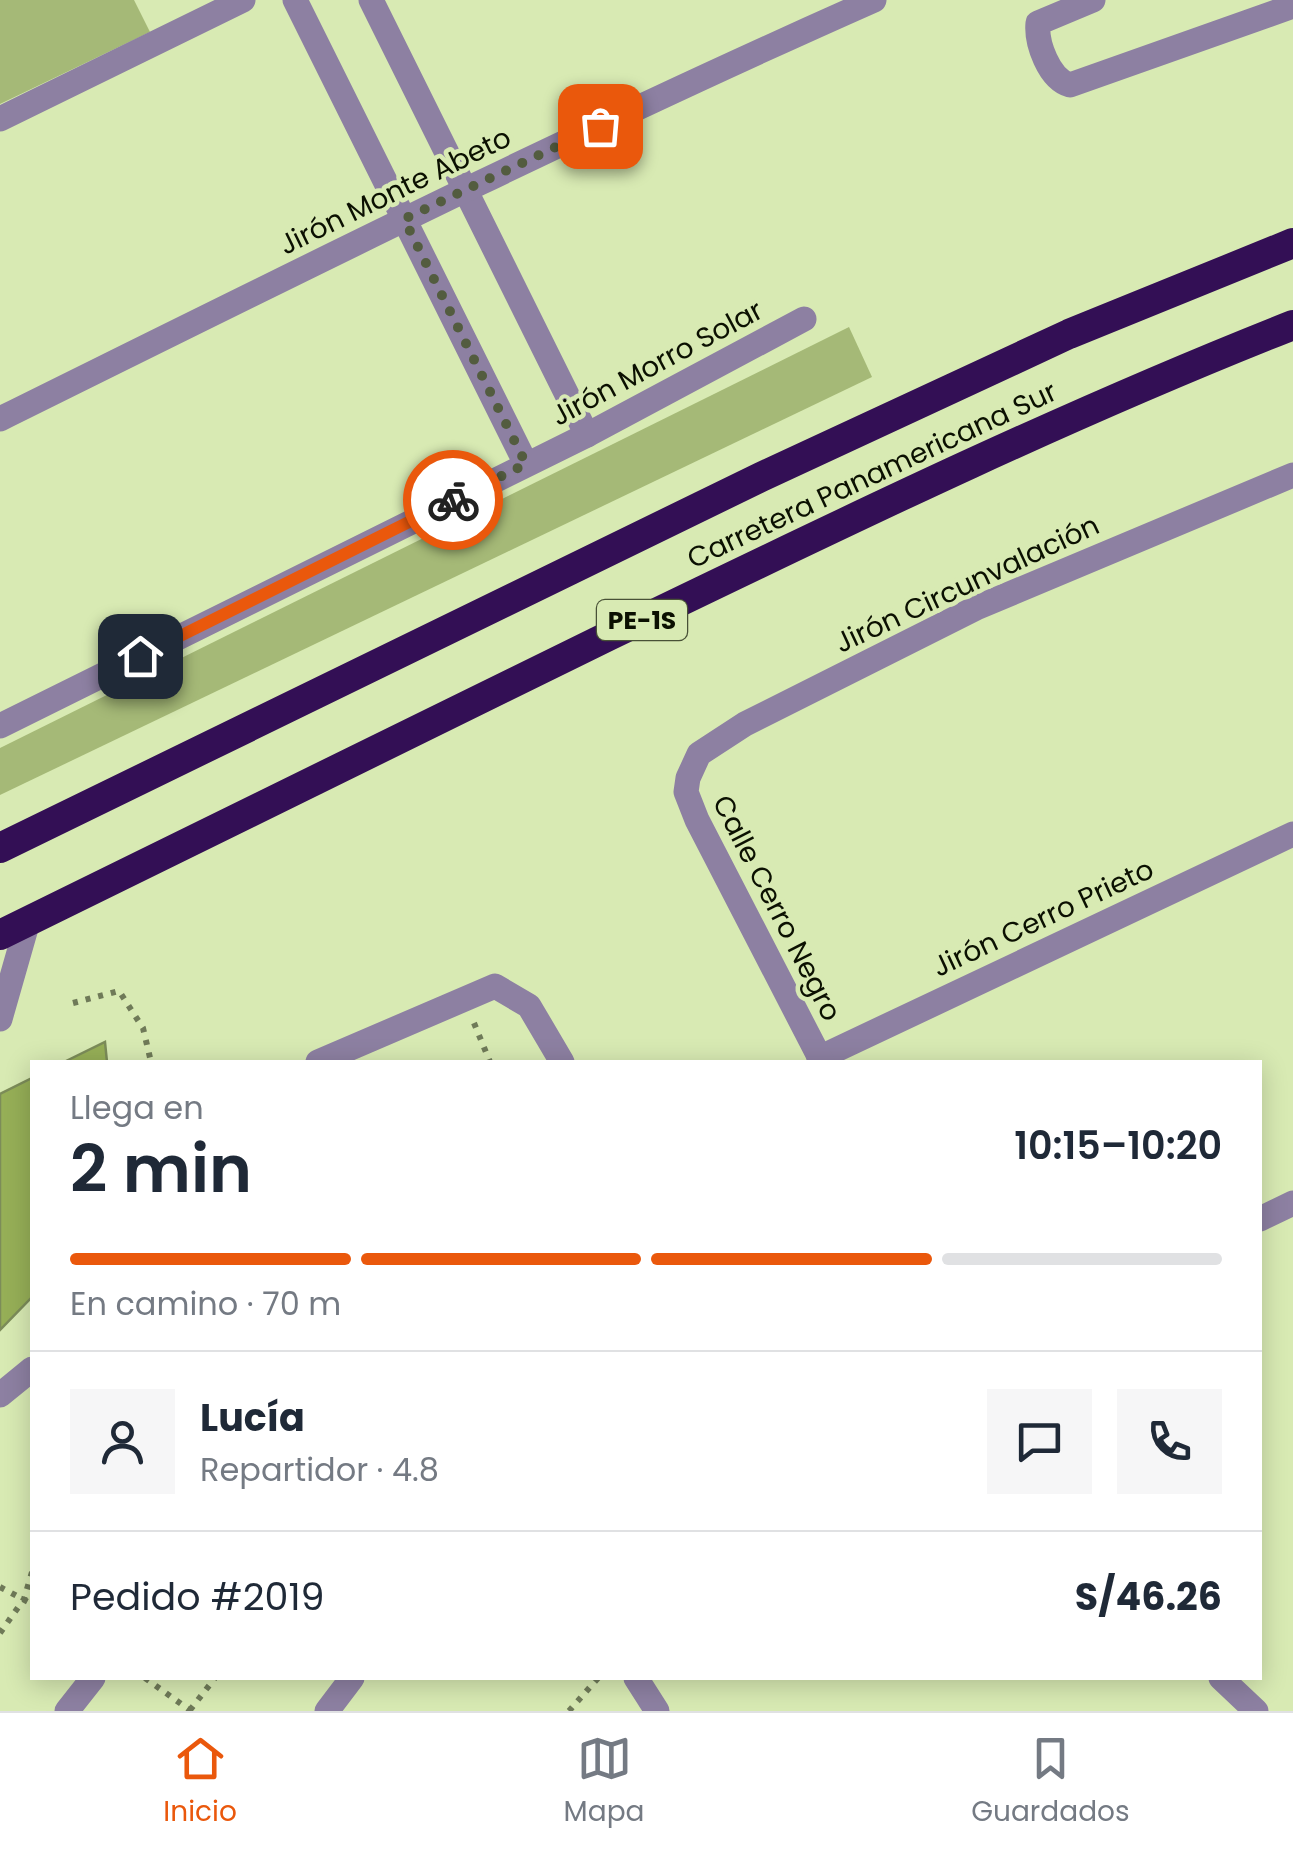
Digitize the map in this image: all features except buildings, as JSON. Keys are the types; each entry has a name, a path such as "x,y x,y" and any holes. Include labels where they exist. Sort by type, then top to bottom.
{"highway":[{"name":"Carretera Panamericana Sur","path":"0,848 761,476 1069,334 1293,243"},
{"name":"Carretera Panamericana Sur","path":"0,935 800,543 1095,407 1293,325"}],"street":[{"path":"0,118 243,0"},
{"path":"295,0 526,464"},
{"path":"371,0 587,435"},
{"name":"Jirón Monte Abeto","path":"0,419 404,219 874,0"},
{"path":"1093,0 1038,23 1037,32 1061,83 1070,85 1293,6"},
{"name":"Jirón Morro Solar","path":"0,726 587,435 804,320"},
{"name":"Jirón Circunvalación","path":"688,778 699,754 744,724 976,608 1293,475"},
{"name":"Calle Cerro Negro","path":"688,778 686,792 697,820 821,1060"},
{"name":"Jirón Cerro Prieto","path":"821,1060 1293,834"},
{"path":"0,1019 28,921"},
{"path":"323,1060 494,986 529,1006 561,1060"},
{"path":"1262,1218 1293,1203"},
{"path":"0,1395 30,1371"},
{"path":"67,1711 91,1680"},
{"path":"327,1711 350,1680"},
{"path":"637,1680 657,1711"},
{"path":"1223,1680 1256,1711"}],"path":[{"path":"73,1003 118,991 142,1028 150,1060"},
{"path":"463,999 489,1060"},
{"path":"0,1632 24,1599 30,1579"},
{"path":"0,1587 30,1603"},
{"path":"148,1680 190,1711 213,1680"},
{"path":"569,1711 596,1680"}],"green space":[{"path":"0,0 134,0 150,32 0,104"},
{"path":"849,327 872,377 0,795 0,748"}],"way so far":[{"path":"453,500 526,464 404,219 600,126"}],"route":[{"path":"140,656 453,500"}]}
